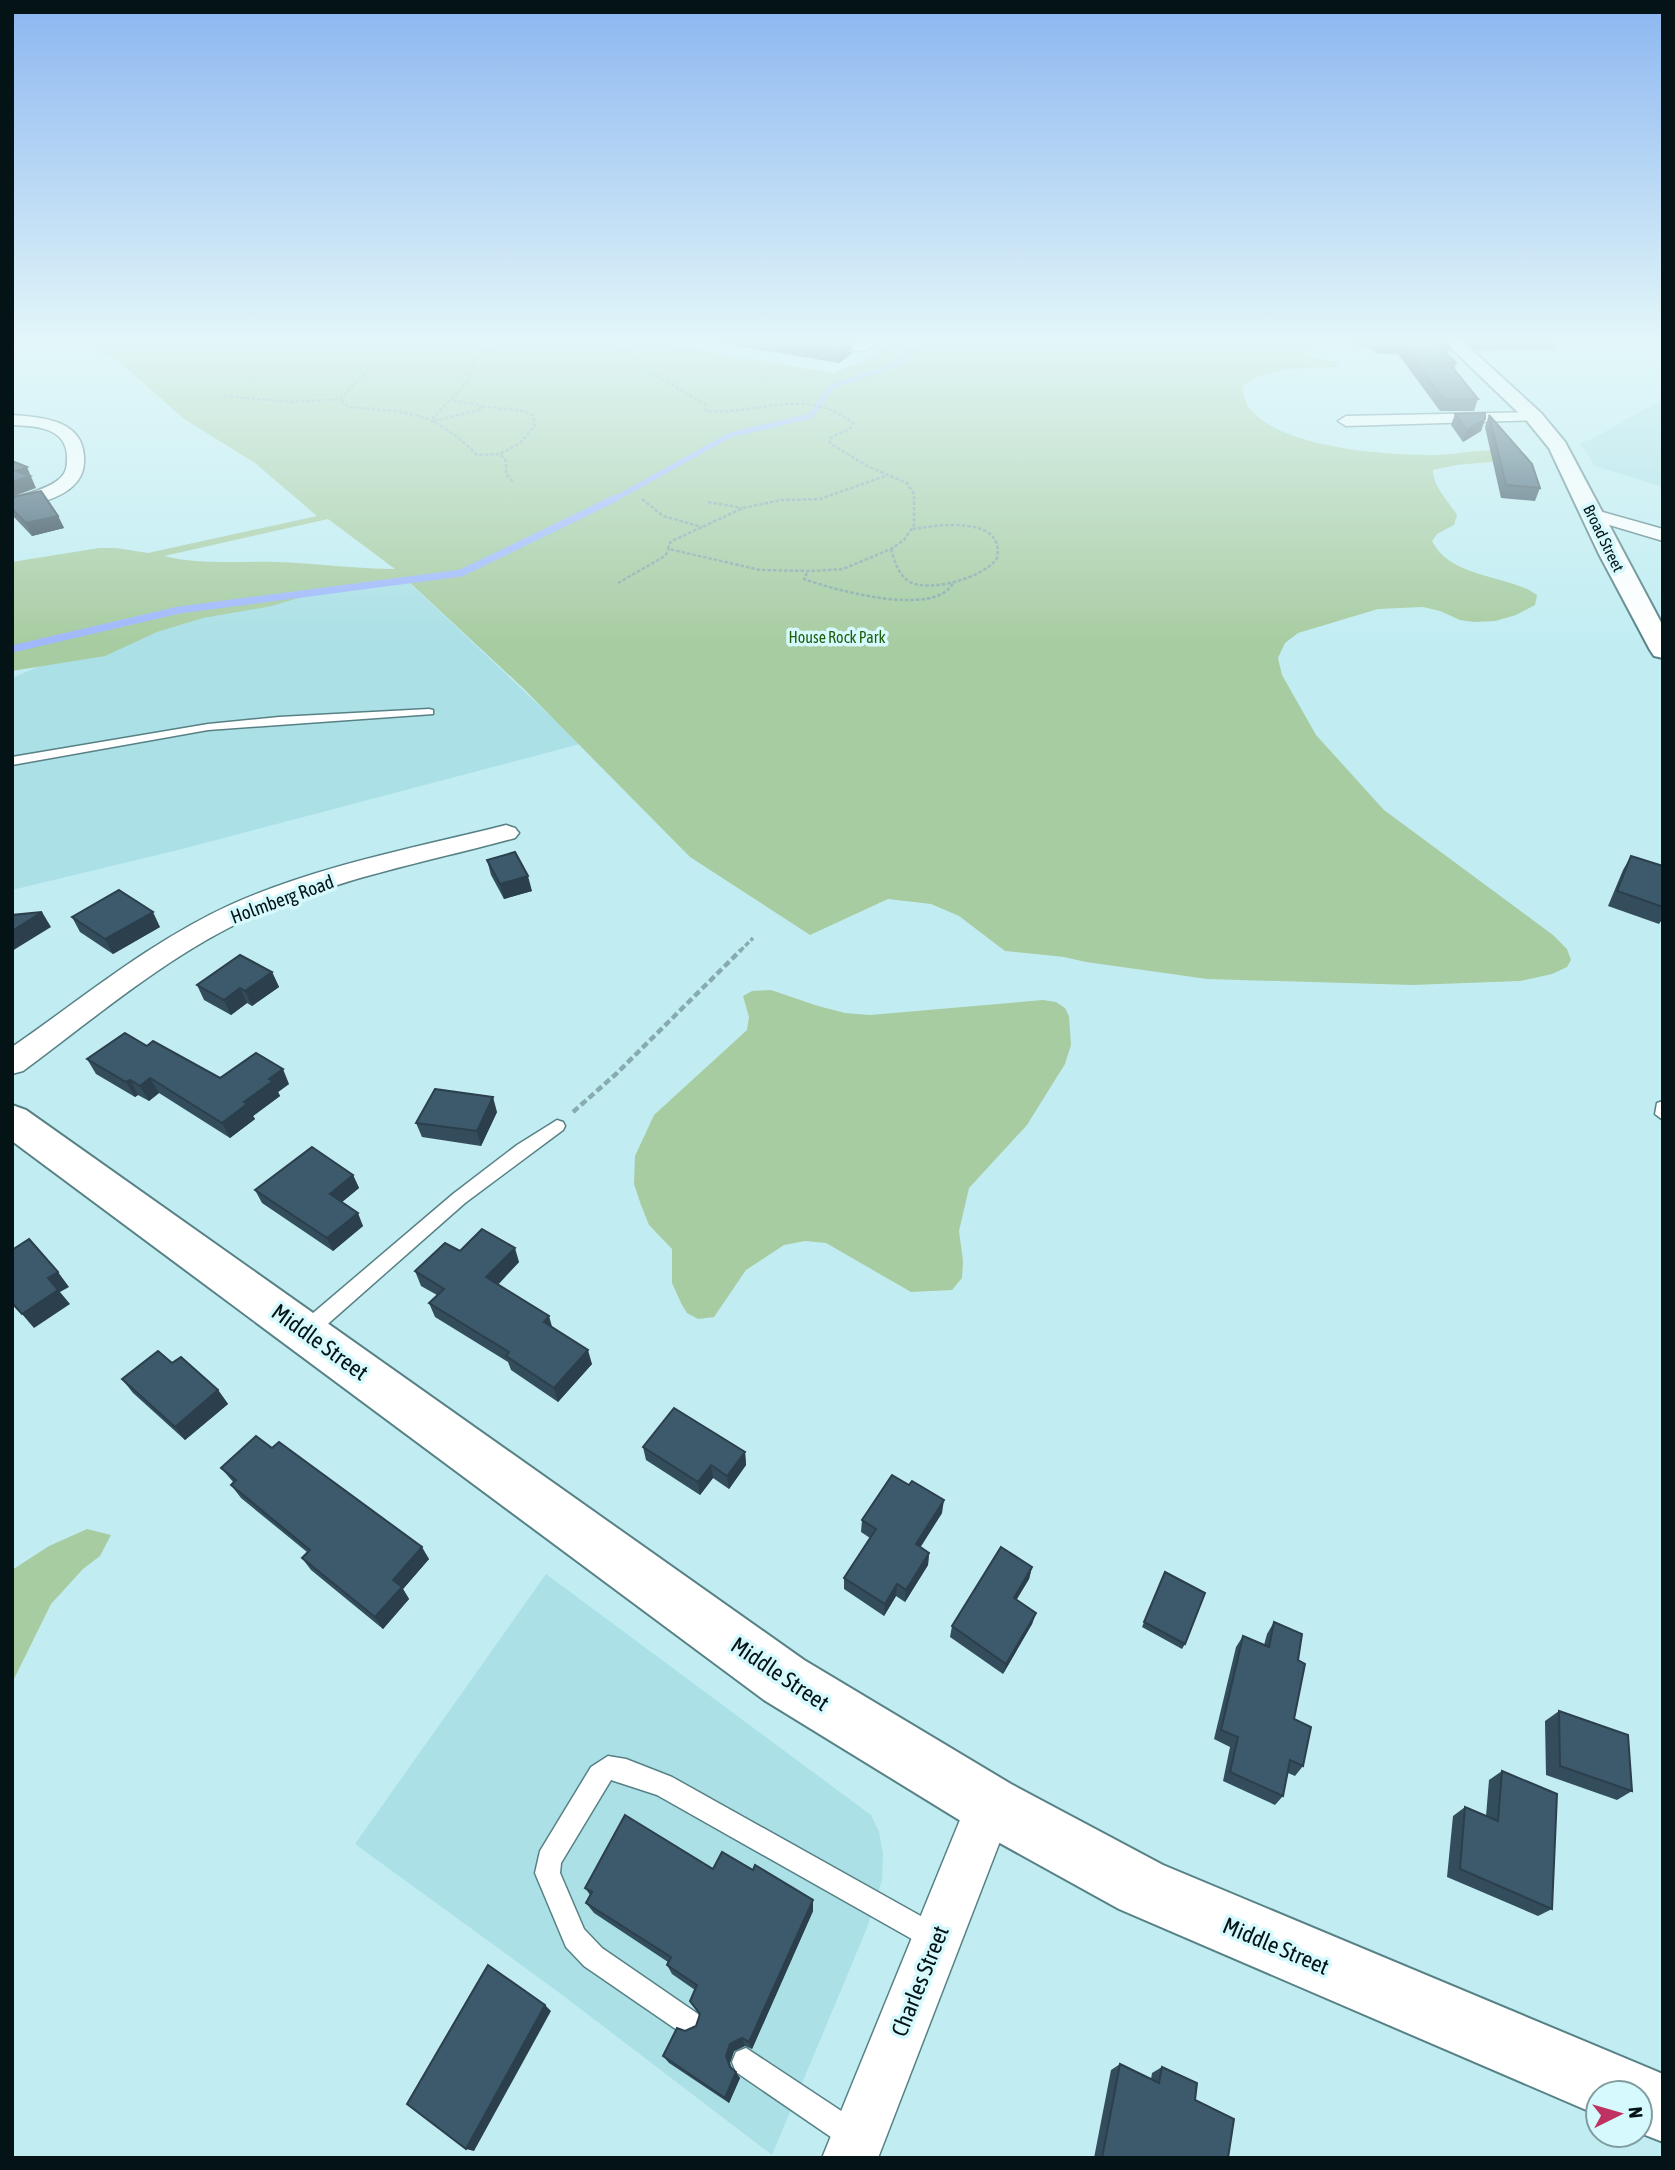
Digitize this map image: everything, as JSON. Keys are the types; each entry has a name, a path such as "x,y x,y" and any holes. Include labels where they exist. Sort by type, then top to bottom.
{"main road":[{"name":"Broad Street","path":"1555,442 1663,650"},
{"name":"Middle Street","path":"12,1120 784,1680 990,1805 1141,1887 1593,2079"}],"street":[{"path":"12,505 57,489 67,482 76,468 73,442"},
{"path":"1592,514 1663,535"},
{"name":"Holmberg Road","path":"12,1063 167,955 208,928 242,911 308,887 506,833"},
{"name":"Charles Street","path":"854,2148 990,1805"}],"lane":[{"path":"12,761 208,727 279,720 429,712"},
{"path":"1663,1107 1663,1114"},
{"path":"306,1331 456,1198 556,1126"},
{"path":"689,2023 593,1957 575,1938 547,1873 549,1860 599,1775 608,1768 626,1771 664,1785 937,1939"},
{"path":"746,2062 854,2148"}],"path":[{"path":"465,442 477,454 500,454 521,442"},
{"path":"669,549 760,570 811,571 843,569 891,550 914,525 914,494 907,483 867,466 830,442"},
{"path":"500,454 506,461 506,474 514,483"},
{"path":"618,583 664,556 669,549 668,545 673,541 743,508 781,500 820,499 888,475"},
{"path":"642,499 654,513 663,518 703,527"},
{"path":"708,502 743,508"},
{"path":"891,550 900,574 911,584 924,587 953,583 986,570 996,561 998,551 995,542 988,534 968,526 911,529"},
{"path":"811,571 804,574 804,579 815,584 890,597 934,599 945,594 953,583"},
{"path":"556,1126 616,1074 753,938"}],"shaded area":[{"path":"1663,442 1663,487 1595,466 1580,443"},
{"path":"397,571 580,744 178,850 12,890 12,678 166,612"},
{"path":"546,1574 871,1815 879,1832 883,1854 882,1880 867,1928 772,2155 561,1994 355,1844"}],"green space":[{"name":"House Rock Park","path":"222,442 1314,442 1392,453 1436,455 1493,450 1526,455 1524,459 1456,465 1433,470 1438,488 1457,515 1454,525 1437,534 1432,541 1450,561 1475,573 1529,590 1537,595 1535,605 1516,615 1495,621 1474,622 1423,607 1378,609 1298,633 1285,643 1278,658 1282,675 1316,735 1384,810 1553,935 1567,949 1571,960 1567,967 1552,974 1520,981 1412,985 1207,979 1064,957 1005,951 959,916 931,904 888,899 810,935 690,857 523,688 407,580 335,587 272,606 203,618 157,632 105,656 12,671 12,562 99,548 148,553 317,516 255,463","holes":["328,519 395,569 276,562 206,562 164,556"]},
{"path":"771,990 845,1013 870,1015 1043,1000 1056,1002 1065,1008 1069,1016 1071,1045 1065,1064 1027,1125 969,1188 959,1231 962,1278 952,1290 911,1292 826,1243 805,1241 784,1245 746,1270 714,1317 698,1319 687,1313 682,1305 672,1283 672,1249 649,1225 634,1184 635,1156 654,1115 747,1030 749,1017 743,996 752,991"},
{"path":"87,1529 111,1535 100,1556 83,1569 51,1604 12,1683 12,1570 49,1546"}],"building":[{"path":"1496,442 1513,442 1532,464 1540,488 1506,485"},
{"path":"12,461 27,467 16,471 30,476 12,482"},
{"path":"41,491 58,516 26,523 12,509 12,497"},
{"path":"515,852 528,876 500,884 487,860"},
{"path":"1631,856 1663,866 1663,907 1617,891"},
{"path":"119,890 153,912 105,939 72,917"},
{"path":"42,912 12,931 12,915"},
{"path":"240,955 272,972 245,991 240,988 224,1000 197,985"},
{"path":"125,1033 147,1046 153,1041 220,1078 256,1053 283,1069 269,1079 273,1081 244,1102 247,1104 222,1123 150,1078 140,1086 130,1080 126,1082 87,1059"},
{"path":"435,1089 493,1097 477,1131 416,1123"},
{"path":"312,1147 353,1175 330,1194 358,1213 327,1238 255,1190"},
{"path":"482,1229 515,1248 486,1277 549,1316 544,1322 588,1350 554,1388 506,1356 509,1352 429,1303 444,1289 415,1271 445,1243 460,1251"},
{"path":"29,1239 58,1272 48,1278 58,1290 22,1314 12,1303 12,1250"},
{"path":"158,1351 172,1363 181,1357 218,1390 175,1427 122,1379"},
{"path":"674,1408 745,1452 727,1476 711,1465 698,1482 643,1447"},
{"path":"256,1436 272,1448 279,1442 422,1547 393,1580 402,1587 375,1617 302,1558 310,1550 231,1485 236,1480 221,1468"},
{"path":"892,1475 909,1485 912,1481 944,1500 916,1544 929,1553 906,1590 897,1584 885,1604 844,1578 876,1529 862,1520"},
{"path":"1001,1547 1032,1567 1014,1598 1036,1613 1006,1664 952,1626"},
{"path":"1165,1572 1205,1593 1185,1644 1144,1622"},
{"path":"1274,1622 1302,1634 1298,1660 1305,1664 1294,1719 1311,1727 1303,1766 1290,1760 1283,1796 1230,1772 1238,1737 1221,1730 1243,1636 1269,1647"},
{"path":"1559,1711 1628,1735 1632,1791 1560,1766"},
{"path":"1502,1771 1557,1794 1552,1909 1460,1869 1465,1807 1498,1821"},
{"path":"625,1815 713,1869 722,1852 753,1870 755,1865 813,1900 749,2042 742,2038 730,2044 726,2056 730,2067 736,2072 725,2098 663,2056 677,2028 685,2031 696,2026 700,2014 690,2001 697,1985 667,1965 671,1957 586,1903 592,1892 585,1888"},
{"path":"488,1965 545,2005 466,2149 407,2104"},
{"path":"1120,2064 1159,2083 1162,2067 1197,2083 1195,2100 1234,2119 1228,2158 1102,2158"}],"waterway":[{"path":"613,500 717,442"},
{"path":"12,649 179,610 461,573 616,498"}]}
